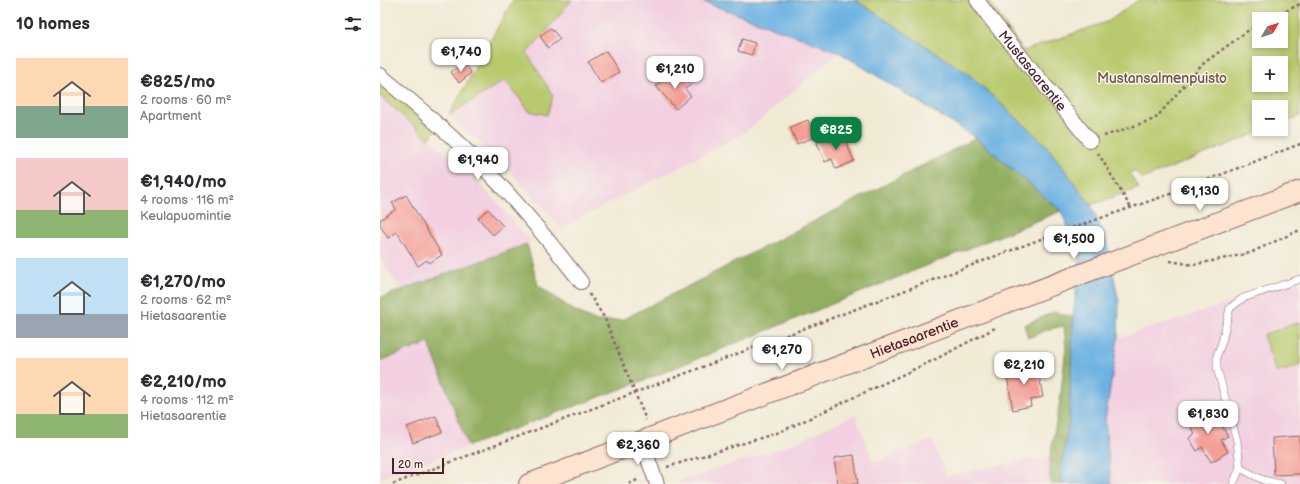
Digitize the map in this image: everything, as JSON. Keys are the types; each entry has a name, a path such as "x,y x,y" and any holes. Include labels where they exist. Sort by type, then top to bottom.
{"street":[{"name":"Mustasaarentie","path":"977,0 1090,141"},
{"path":"380,75 441,127 482,167 550,242 581,282"},
{"name":"Hietasaarentie","path":"529,484 1300,191"},
{"path":"648,440 655,478"}],"lane":[{"path":"1232,484 1240,468 1237,441 1217,368 1217,355 1222,342 1230,308 1243,298 1300,279"},
{"path":"1240,468 1263,480 1281,484"}],"path":[{"path":"1284,12 1300,4"},
{"path":"1131,208 1090,141 1155,119 1204,63 1252,28"},
{"path":"393,484 1105,215 1131,208 1300,144"},
{"path":"1168,260 1193,265 1250,253 1300,230"},
{"path":"581,282 604,317 634,393 648,440"},
{"path":"628,484 655,478 780,432 936,359 998,327"}],"shaded area":[{"path":"565,0 699,0 839,52 743,134 561,228 503,163 449,115"},
{"path":"380,96 480,184 532,242 401,290 380,257"},
{"path":"1300,281 1300,484 1111,484 1105,420 1118,338"},
{"path":"429,343 468,446 380,479 380,361"},
{"path":"855,415 874,463 932,440 946,476 1050,456 1050,484 679,484 679,481 785,447"}],"green space":[{"path":"513,0 572,0 527,53 553,96 547,115 529,111 505,80 449,115"},
{"name":"Mustansalmenpuisto","path":"855,0 989,0 1023,51 1109,21 1138,0 1300,0 1300,116 1288,121 1288,100 1252,100 1252,135 1142,179 1135,171 1129,173 1139,188 1091,205 1045,144 967,73"},
{"path":"380,83 435,130 429,139 380,96"},
{"path":"976,138 1061,211 645,380 468,446 429,343 380,361 380,298 527,244 538,285 573,310 597,321 622,320"},
{"path":"1054,312 1073,317 1069,421 1062,463 1061,484 1050,484 1050,456 1060,401 1066,347 1064,326 1049,329 1028,338 1024,325"},
{"path":"1300,322 1300,365 1277,373 1263,335"}],"water":[{"path":"699,0 855,0 967,73 1045,144 1091,205 1107,243 1119,303 1118,338 1105,420 1111,484 1061,484 1062,463 1069,421 1073,317 1080,255 1061,211 976,138 839,52"}],"building":[{"path":"551,28 560,39 548,48 540,36"},
{"path":"742,39 755,43 752,55 738,51"},
{"path":"606,51 619,72 601,83 588,62"},
{"path":"463,63 471,73 459,83 451,72"},
{"path":"670,73 675,80 682,74 691,85 685,89 691,96 676,109 656,86"},
{"path":"808,120 815,137 797,144 790,127"},
{"path":"842,132 854,161 836,169 832,159 825,162 817,143"},
{"path":"406,195 442,255 429,263 427,260 418,266 397,232 388,238 380,225 380,220 396,209 392,203"},
{"path":"488,209 503,226 493,235 478,218"},
{"path":"1037,365 1043,397 1030,400 1031,406 1013,410 1006,371"},
{"path":"1199,409 1206,411 1213,422 1218,419 1228,436 1221,440 1228,452 1211,462 1202,447 1197,451 1189,438 1195,434 1188,422 1190,415"},
{"path":"436,416 442,432 413,443 407,427"},
{"path":"1300,436 1300,474 1274,475 1272,438"},
{"path":"854,455 858,484 838,484 834,458"}]}
